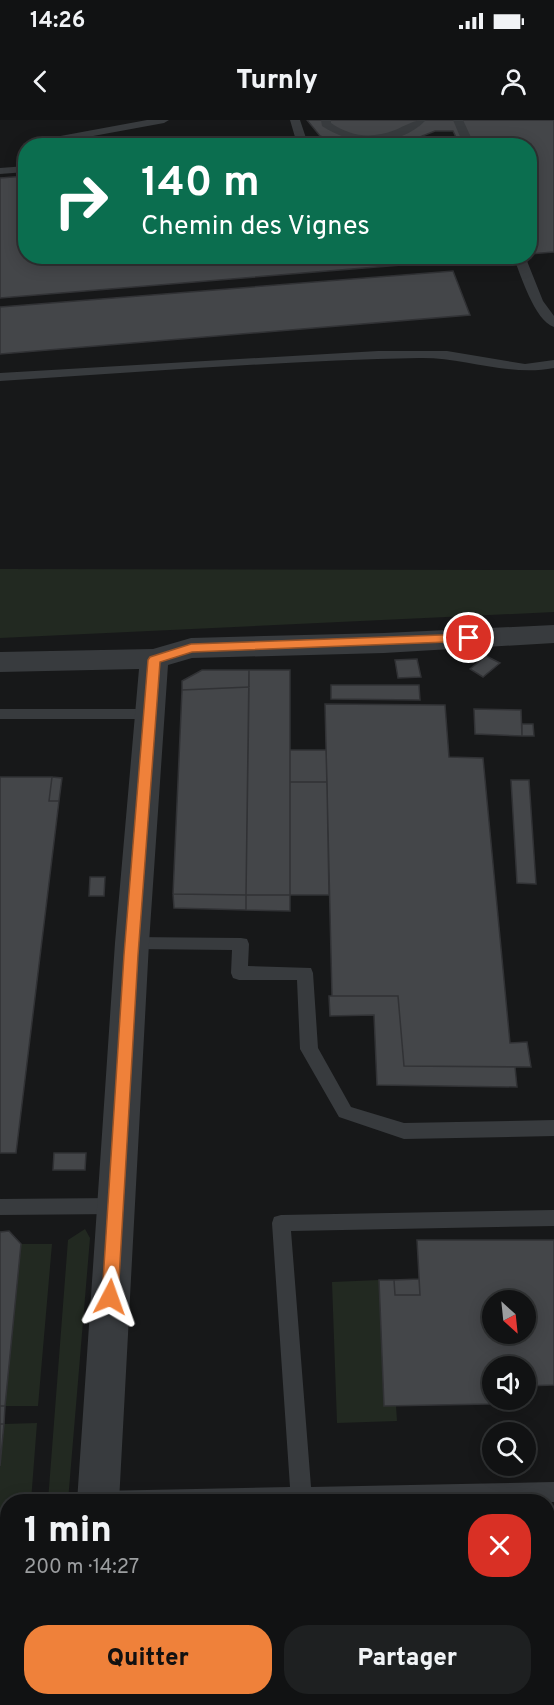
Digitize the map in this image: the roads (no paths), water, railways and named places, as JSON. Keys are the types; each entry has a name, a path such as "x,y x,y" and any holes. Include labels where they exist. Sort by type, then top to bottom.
{"street":[{"path":"0,662 154,660 191,648 384,643 554,634"},
{"path":"0,648 125,644 143,649 154,660 132,943 98,1494"}],"lane":[{"path":"66,138 164,120"},
{"path":"295,120 301,138"},
{"path":"326,120 326,124 336,133 353,138"},
{"path":"382,138 401,132 421,120"},
{"path":"458,120 466,138"},
{"path":"0,171 18,170"},
{"path":"522,264 547,317 554,323"},
{"path":"0,377 380,355 444,354 526,367 546,367 554,364"},
{"path":"0,714 150,714"},
{"path":"132,943 241,944 239,973 305,973 309,1049 345,1112 404,1131 554,1128"},
{"path":"0,1206 85,1208 116,1206"},
{"path":"301,1494 281,1223 554,1218"},
{"path":"453,1494 554,1492"}]}
